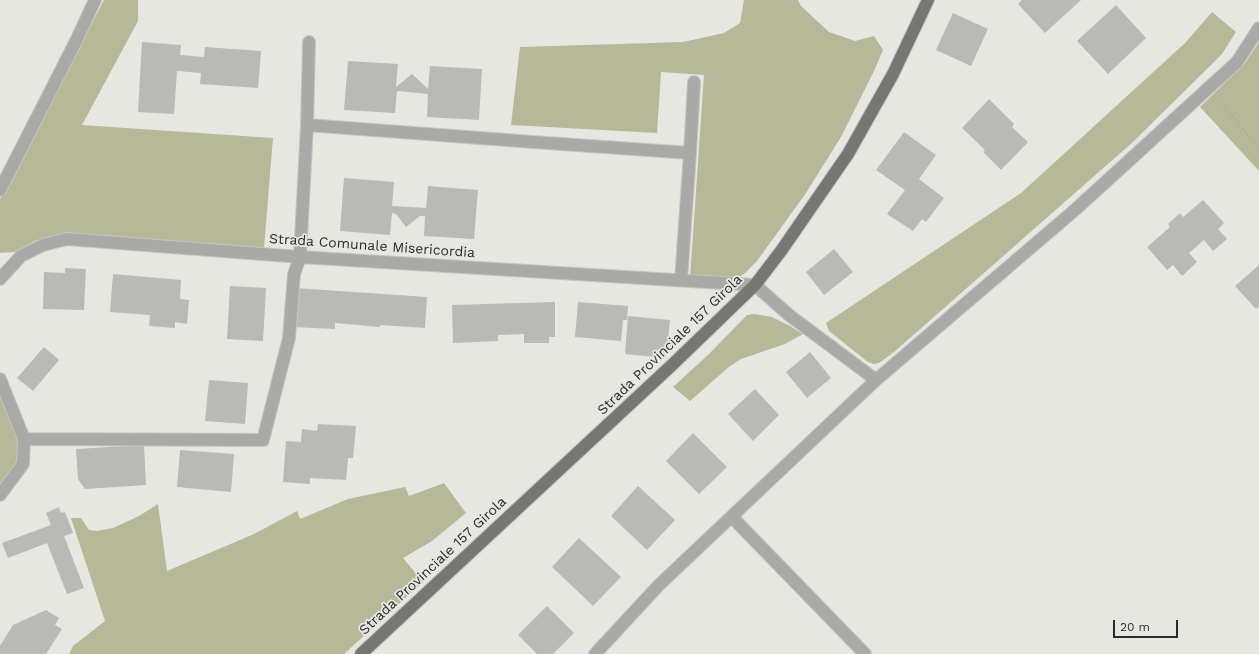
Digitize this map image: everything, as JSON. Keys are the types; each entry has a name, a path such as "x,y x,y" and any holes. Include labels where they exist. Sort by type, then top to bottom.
{"main road":[{"name":"Strada Provinciale 157 Girola","path":"360,654 672,365 755,285 781,252 848,154 893,74 928,0"}],"street":[{"path":"0,190 76,41 95,0"},
{"path":"595,654 659,585 876,380 1076,209 1237,62 1259,28"},
{"path":"24,439 264,440 289,338 294,274 300,257 307,125 309,42"},
{"path":"681,280 694,82"},
{"path":"307,125 690,153"},
{"name":"Strada Comunale Misericordia","path":"0,279 21,256 43,245 67,239 300,257 755,285"},
{"path":"755,285 789,315 876,380"},
{"path":"0,379 24,439 23,464 0,495"},
{"path":"732,517 865,654"}],"path":[{"path":"1208,89 1259,148"}],"green space":[{"path":"104,0 138,0 138,21 82,125 273,138 264,248 65,233 35,241 15,252 0,253 0,199"},
{"path":"744,0 798,0 801,6 829,32 855,41 874,36 883,50 841,137 806,193 757,261 745,273 735,280 690,278 704,75 661,72 657,133 511,125 520,47 683,42 724,33 740,23"},
{"path":"1212,12 1236,32 1222,54 1133,142 894,352 879,363 874,364 868,362 829,331 826,323 1021,193 1185,43"},
{"path":"1259,42 1259,171 1200,107 1245,63"},
{"path":"754,314 772,317 803,334 785,344 741,359 730,366 690,401 673,387 709,354 747,315"},
{"path":"0,389 13,428 20,441 17,468 0,490"},
{"path":"444,483 466,513 432,541 403,558 423,582 344,654 69,654 73,646 105,621 71,518 81,518 89,530 97,531 113,528 139,516 158,504 167,571 254,534 297,511 300,519 348,499 405,487 409,496"}],"building":[{"path":"1022,0 1081,0 1045,33 1018,4"},
{"path":"1116,5 1146,38 1108,74 1077,41"},
{"path":"953,13 988,29 971,66 936,50"},
{"path":"142,42 181,45 180,55 204,57 205,47 261,51 258,88 200,84 201,73 177,71 174,114 138,112"},
{"path":"348,61 398,64 396,87 412,74 428,89 430,66 482,69 479,120 427,117 428,94 397,91 395,113 344,110"},
{"path":"989,99 1014,124 1012,127 1028,142 1001,170 983,152 985,150 962,128"},
{"path":"904,132 936,155 919,179 944,198 926,222 922,219 913,231 887,214 905,190 876,170"},
{"path":"344,178 394,182 392,206 426,208 428,186 478,190 474,239 424,236 425,216 420,216 406,227 396,214 392,213 390,235 340,231"},
{"path":"1203,200 1224,223 1218,229 1227,239 1213,251 1204,240 1189,253 1197,262 1182,276 1173,265 1167,270 1147,247 1170,227 1168,224 1180,213 1183,217"},
{"path":"834,249 853,272 824,295 806,272"},
{"path":"1259,265 1259,307 1256,309 1235,286"},
{"path":"65,268 86,269 84,310 43,309 44,272 65,273"},
{"path":"113,274 181,280 180,299 189,300 187,324 175,322 175,328 149,326 150,315 110,312"},
{"path":"230,286 266,288 263,341 227,339"},
{"path":"295,288 427,297 425,328 380,325 380,327 335,323 335,329 292,327"},
{"path":"555,302 555,337 549,337 549,343 524,343 524,334 498,335 498,341 453,343 452,305"},
{"path":"578,302 628,306 627,320 623,320 621,341 575,337"},
{"path":"628,316 670,320 666,358 625,354"},
{"path":"44,347 59,360 33,391 17,378"},
{"path":"810,352 831,378 807,398 786,372"},
{"path":"209,380 248,383 245,424 205,421"},
{"path":"755,389 779,415 753,441 728,414"},
{"path":"318,424 356,426 353,458 348,458 346,480 310,478 310,484 283,482 286,441 301,442 302,429 317,431"},
{"path":"693,433 727,467 699,494 666,461"},
{"path":"144,445 146,485 85,489 78,479 76,449"},
{"path":"180,450 234,454 231,492 177,487"},
{"path":"638,486 675,520 647,550 611,516"},
{"path":"59,507 61,513 65,512 73,533 64,536 84,588 67,594 47,543 8,558 2,543 51,525 46,513"},
{"path":"579,538 621,577 593,606 552,567"},
{"path":"547,606 574,633 553,654 537,654 518,635"},
{"path":"46,610 59,618 55,625 62,629 46,654 0,654 0,646 13,625"}]}
